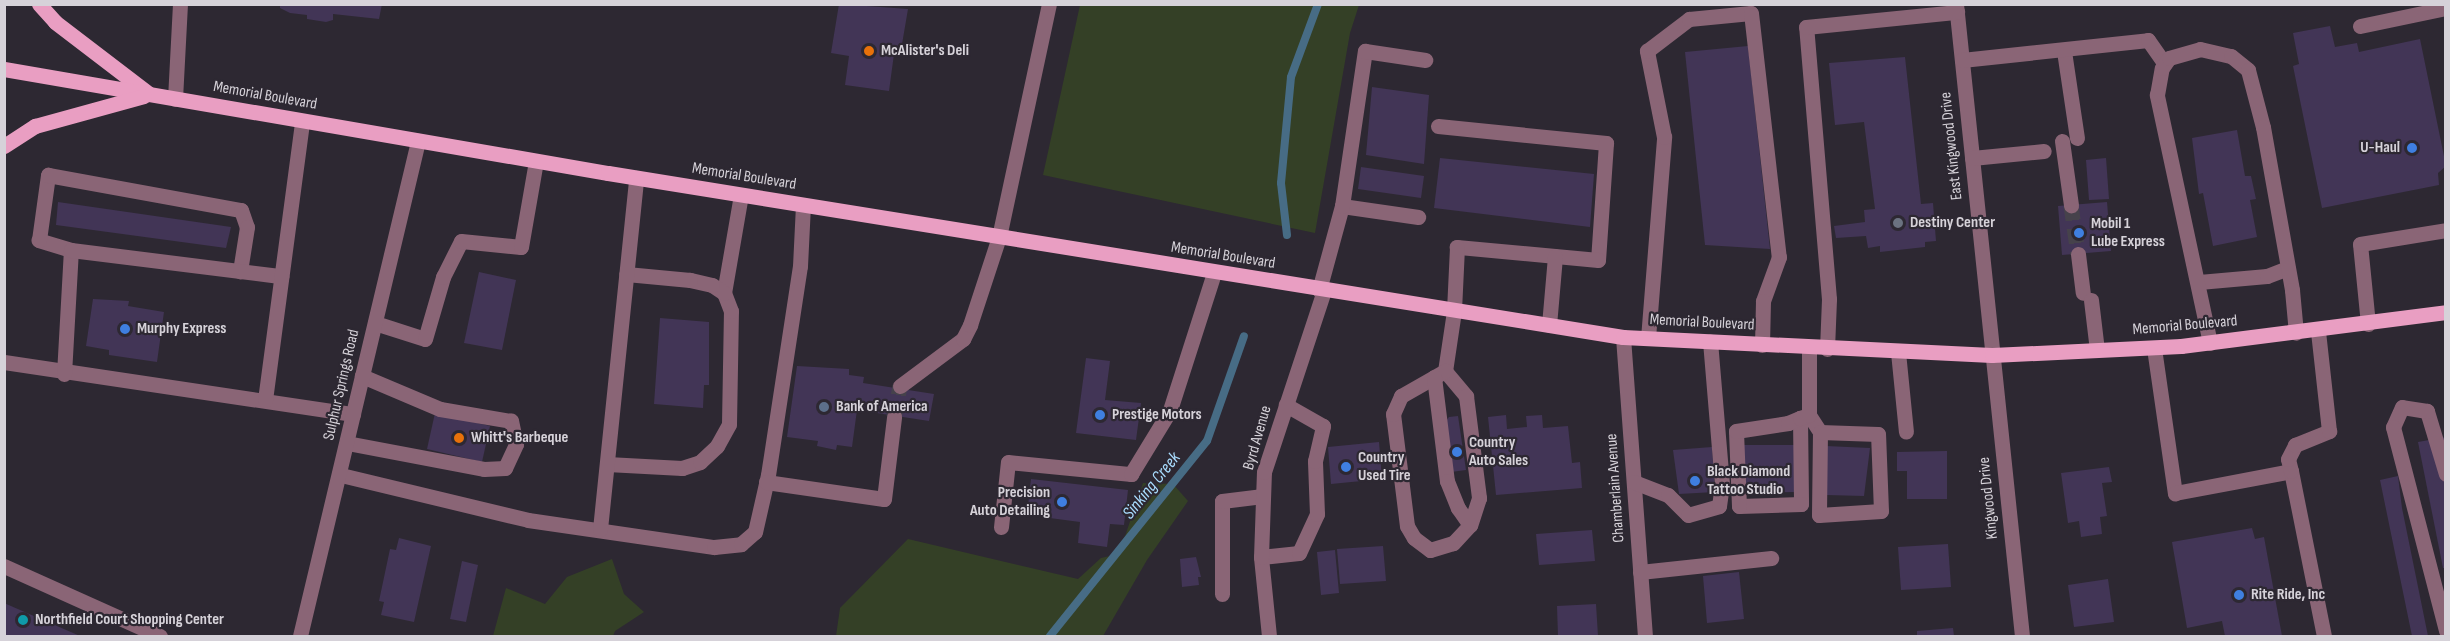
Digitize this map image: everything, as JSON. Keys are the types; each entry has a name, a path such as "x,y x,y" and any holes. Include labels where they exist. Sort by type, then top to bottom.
{"main road":[{"path":"39,4 55,22 150,95"},
{"name":"Memorial Boulevard","path":"4,69 636,178 1322,291 1623,337 1992,356 2210,343 2318,331 2445,312"},
{"path":"4,146 36,126 150,95"}],"street":[{"path":"175,99 180,4"},
{"path":"900,386 963,339 999,237 1049,4"},
{"path":"1827,349 1829,299 1806,27 1957,8"},
{"name":"East Kingwood Drive","path":"1957,8 1992,356"},
{"path":"2360,26 2445,8"},
{"path":"1648,338 1664,137 1647,51 1689,19 1751,13 1779,257 1763,301 1762,345"},
{"path":"1962,60 2064,51 2148,40 2165,64"},
{"path":"2210,343 2199,282 2157,95 2165,64 2179,53 2200,50 2231,56 2248,70 2263,127 2288,268 2296,333"},
{"name":"Byrd Avenue","path":"1269,636 1261,557 1264,472 1322,291 1342,206 1365,51 1425,60"},
{"path":"2064,51 2070,139 2071,205"},
{"path":"265,400 302,121"},
{"path":"1438,126 1606,143 1598,260 1457,247 1454,311 1439,374 1447,481 1458,508 1470,525"},
{"name":"Sulphur Springs Road","path":"300,636 341,475 353,414 418,141"},
{"path":"1972,158 2044,151"},
{"path":"375,323 425,339 444,277 461,242 521,248 536,161"},
{"path":"240,271 247,227 241,210 48,175 39,240 71,250 240,271 281,276"},
{"path":"600,529 636,178"},
{"path":"606,464 682,468 700,462 717,446 729,424 731,311 724,293 741,195"},
{"path":"341,475 528,520 714,547 741,544 755,532 766,482 800,266 803,205"},
{"path":"1342,206 1418,217"},
{"path":"2368,324 2360,244 2445,230"},
{"path":"64,374 71,250"},
{"path":"2078,254 2097,350"},
{"path":"1549,326 1555,256"},
{"path":"2199,282 2267,276 2288,268"},
{"path":"1001,527 1008,462 1131,474 1170,410 1214,273"},
{"path":"626,274 690,280 712,285 724,293"},
{"path":"2318,331 2329,431 2295,445 2288,459 2324,636"},
{"name":"Chamberlain Avenue","path":"1623,337 1645,636"},
{"path":"1634,482 1668,495 1688,515 1719,506 1722,484 1710,342"},
{"path":"1804,416 1736,431 1740,506 1801,504 1809,348"},
{"path":"2154,348 2175,493 2291,471"},
{"path":"1898,352 1906,432"},
{"name":"Kingwood Drive","path":"1992,356 2022,636"},
{"path":"4,362 64,374 265,400 353,414"},
{"path":"1439,374 1466,396 1471,416 1479,498 1470,525 1453,543 1430,550 1414,538 1407,526 1393,414 1401,396 1439,374"},
{"path":"347,443 484,469 505,468 516,444 512,421 440,409 362,376"},
{"path":"1261,557 1299,553 1317,514 1315,461 1323,426 1286,405"},
{"path":"2445,474 2427,411 2402,407 2393,427 2445,631"},
{"path":"1804,416 1820,432 1878,434 1881,511 1819,515 1820,432"},
{"path":"766,482 884,499 894,417"},
{"path":"1222,594 1222,501 1263,496"},
{"path":"1640,572 1771,558"},
{"path":"4,566 160,636"}],"green space":[{"path":"1080,5 1359,5 1350,33 1315,233 1043,175"},
{"path":"1143,483 1173,484 1188,501 1147,560 1103,636 836,636 840,608 908,539 1078,579 1101,558 1119,554"},
{"path":"612,559 624,594 644,612 615,631 613,636 493,636 506,588 545,604 567,577"}],"building":[{"path":"280,4 382,4 379,19 333,14 333,20 326,22 307,19 307,15 290,13 280,8"},
{"path":"839,4 908,9 900,56 894,54 889,91 845,85 849,56 831,53"},
{"path":"2330,26 2335,47 2357,43 2359,52 2420,39 2446,166 2438,173 2439,185 2322,208 2293,66 2299,64 2293,33"},
{"path":"1748,46 1770,249 1705,245 1685,52"},
{"path":"1905,57 1921,204 1933,203 1936,241 1925,242 1925,247 1880,252 1880,246 1868,248 1866,236 1836,238 1834,226 1865,222 1864,210 1875,209 1864,122 1835,125 1829,63"},
{"path":"1372,87 1429,95 1424,164 1366,155"},
{"path":"2237,130 2245,176 2251,176 2256,199 2250,200 2257,237 2213,246 2203,193 2199,194 2192,138"},
{"path":"1440,158 1594,174 1590,227 1434,208"},
{"path":"2106,158 2109,199 2089,200 2086,160"},
{"path":"1361,167 1424,176 1421,198 1358,189"},
{"path":"58,202 231,227 226,248 56,225"},
{"path":"2107,202 2111,251 2062,255 2058,206"},
{"path":"479,272 516,280 502,350 464,343"},
{"name":"Murphy Express","path":"93,299 129,301 128,306 164,312 157,362 109,355 109,350 86,346"},
{"path":"660,318 709,322 709,385 704,385 703,408 654,404"},
{"path":"1086,358 1110,361 1105,400 1141,403 1136,440 1076,433"},
{"path":"797,366 849,369 849,375 864,377 863,383 934,394 929,421 857,410 852,447 837,445 836,450 817,446 818,441 787,437"},
{"name":"Whitt's Barbeque","path":"435,413 490,426 482,462 427,449"},
{"path":"1506,415 1507,429 1527,427 1526,416 1542,415 1543,428 1568,426 1572,463 1580,462 1582,488 1496,495 1488,417"},
{"path":"1458,416 1466,470 1451,472 1446,421 1449,417"},
{"path":"2446,437 2446,568 2443,568 2418,442"},
{"path":"1379,442 1382,479 1331,484 1328,447"},
{"path":"1743,445 1795,445 1795,492 1746,493"},
{"path":"1826,446 1870,448 1864,496 1826,495"},
{"path":"1712,447 1715,492 1679,494 1673,450"},
{"path":"1947,451 1947,499 1907,499 1907,471 1897,471 1897,452"},
{"path":"2109,467 2112,482 2102,483 2107,516 2100,517 2102,534 2081,537 2079,521 2068,523 2061,473"},
{"path":"2398,476 2402,508 2428,636 2412,636 2380,480"},
{"path":"1031,479 1128,490 1124,525 1110,524 1107,547 1078,543 1080,522 1027,515"},
{"path":"2252,528 2255,539 2264,537 2282,636 2225,636 2222,621 2187,628 2172,542"},
{"path":"1592,530 1595,561 1539,565 1536,534"},
{"path":"399,538 431,546 414,622 381,615 384,602 379,601 390,549 396,550"},
{"path":"1948,544 1951,587 1901,590 1898,547"},
{"path":"1383,546 1386,581 1340,584 1337,549"},
{"path":"1335,550 1339,593 1321,595 1317,552"},
{"path":"1196,557 1201,577 1198,577 1199,585 1182,587 1180,559"},
{"path":"462,561 478,565 466,622 450,619"},
{"path":"1739,572 1744,619 1707,623 1703,576"},
{"path":"2108,579 2114,622 2074,627 2068,585"},
{"name":"Northfield Court Shopping Center","path":"4,603 80,636 4,636"},
{"path":"1596,604 1598,636 1558,636 1557,606"},
{"path":"1953,628 1954,636 1917,636 1917,631"}],"waterway":[{"path":"1287,235 1281,183 1291,77 1318,4"},
{"name":"Sinking Creek","path":"1050,636 1207,441 1244,336"}],"tunnel":[{"path":"2071,205 2078,254"},
{"path":"894,417 900,386"}],"place":[{"name":"McAlister's Deli","path":"869,51"},
{"name":"U-Haul","path":"2412,148"},
{"name":"Destiny Center","path":"1898,223"},
{"name":"Mobil 1 Lube Express","path":"2079,233"},
{"name":"Murphy Express","path":"125,329"},
{"name":"Bank of America","path":"824,407"},
{"name":"Prestige Motors","path":"1100,415"},
{"name":"Whitt's Barbeque","path":"459,438"},
{"name":"Country Auto Sales","path":"1457,452"},
{"name":"Country Used Tire","path":"1346,467"},
{"name":"Black Diamond Tattoo Studio","path":"1695,481"},
{"name":"Precision Auto Detailing","path":"1062,502"},
{"name":"Rite Ride, Inc","path":"2239,595"},
{"name":"Northfield Court Shopping Center","path":"23,620"}]}
